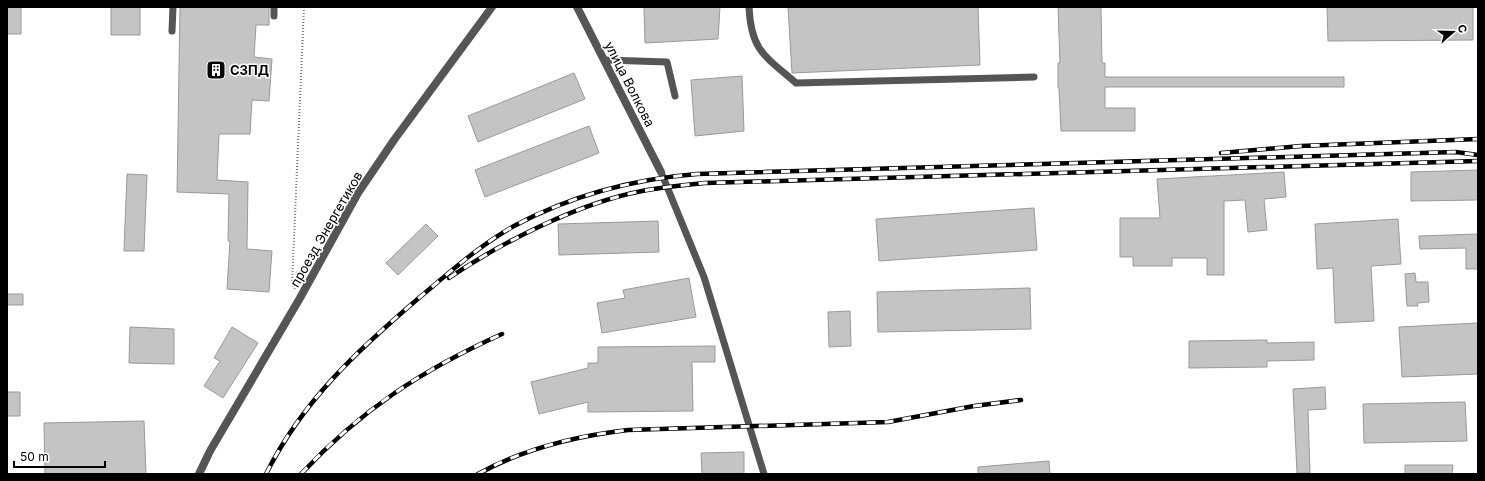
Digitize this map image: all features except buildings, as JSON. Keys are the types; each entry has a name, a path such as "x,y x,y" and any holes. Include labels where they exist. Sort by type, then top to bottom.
{"street":[{"name":"проезд Энергетиков","path":"200,474 210,451 300,298 358,193 394,140 492,7"},
{"name":"улица Волкова","path":"577,7 661,172"}],"lane":[{"path":"172,31 173,7"},
{"path":"274,7 274,16"},
{"path":"749,7 750,26 758,48 796,83 1034,77"},
{"path":"605,60 668,62 675,96"},
{"path":"661,172 704,278 764,474"}],"path":[{"path":"300,298 292,284 304,7"}],"railway":[{"path":"1221,153 1301,146 1478,139"},
{"path":"266,474 281,447 315,399 354,357 420,297 477,250 501,233 535,215 603,191 650,180 697,174 1456,152 1478,155"},
{"path":"449,278 493,251 567,214 618,197 642,191 674,186 705,183 1478,161"},
{"path":"301,474 346,430 394,394 445,362 502,334"},
{"path":"478,474 514,457 551,444 628,430 888,422 974,406 1021,400"}],"place":[{"name":"СЗПД","path":"216,70"}]}
